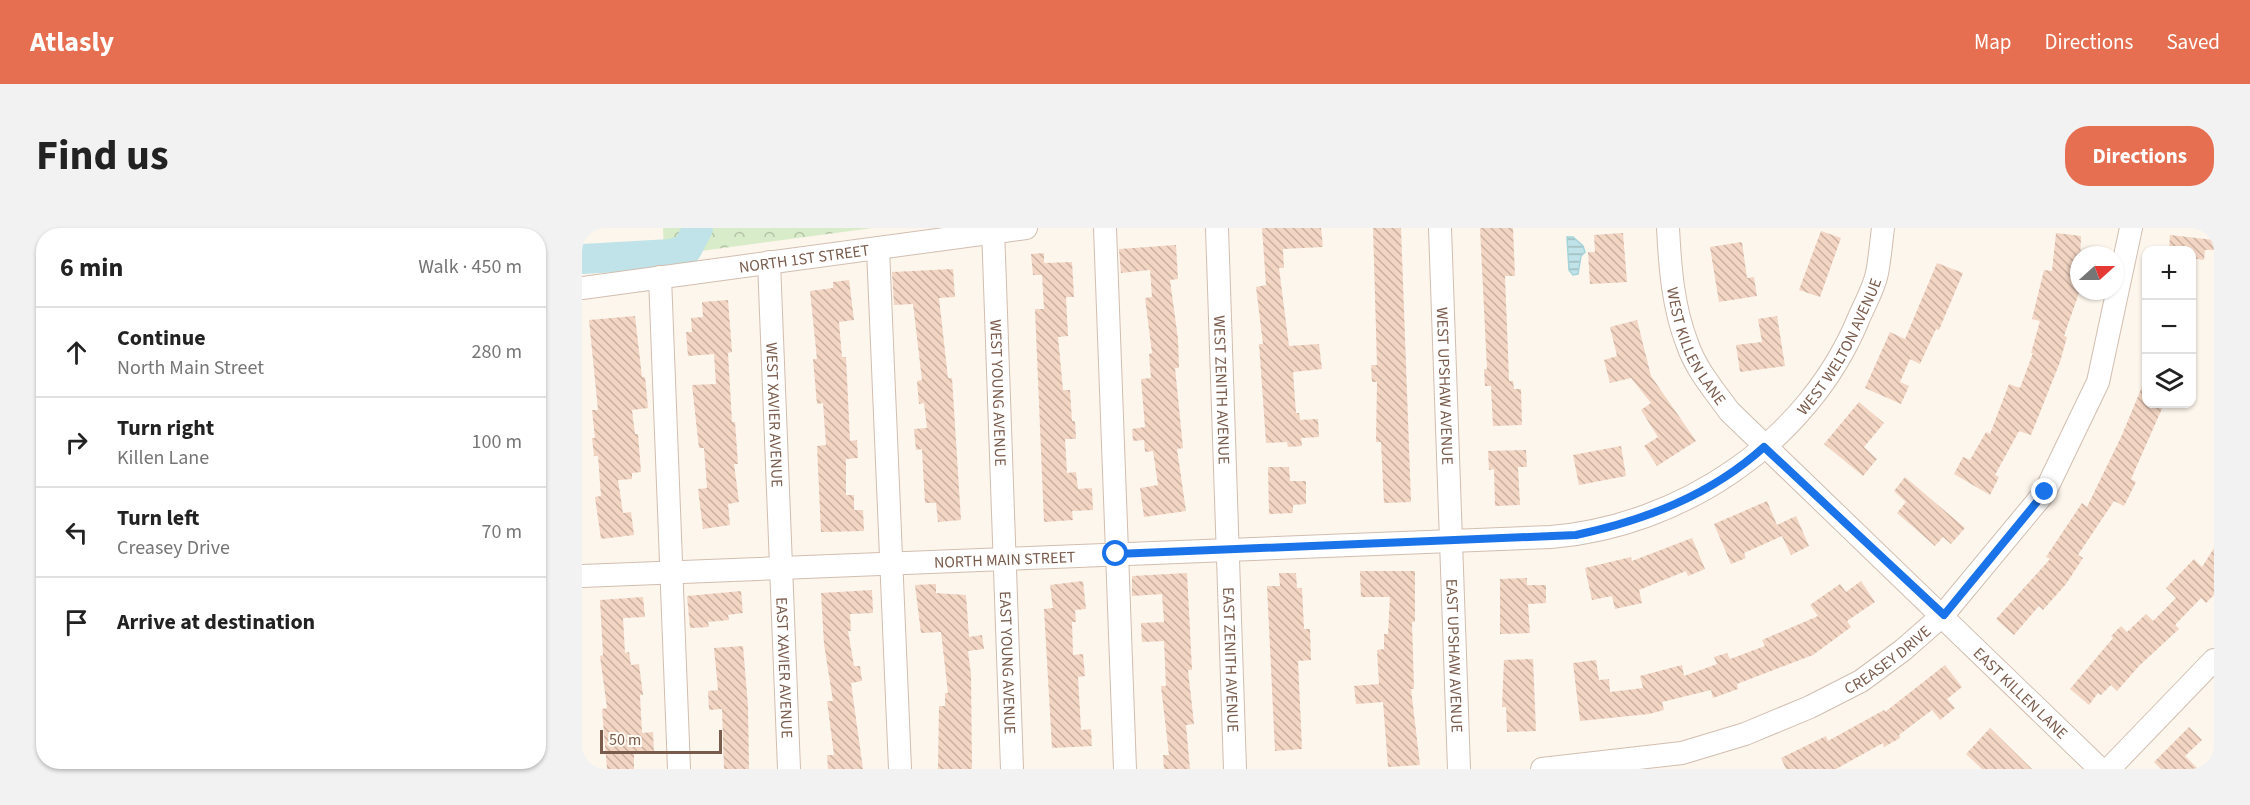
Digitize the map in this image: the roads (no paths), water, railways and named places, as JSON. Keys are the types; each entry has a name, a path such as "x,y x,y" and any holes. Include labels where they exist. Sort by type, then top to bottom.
{"street":[{"name":"NORTH 1ST STREET","path":"582,288 1026,228"},
{"path":"1105,228 1125,769"},
{"name":"WEST ZENITH AVENUE","path":"1217,228 1226,551"},
{"name":"WEST UPSHAW AVENUE","path":"1440,228 1450,541"},
{"name":"WEST KILLEN LANE","path":"1668,228 1670,267 1687,345 1710,385 1729,411 1764,447 1944,615"},
{"name":"WEST WELTON AVENUE","path":"1764,447 1787,427 1843,355 1876,275 1882,228"},
{"name":"CREASEY DRIVE","path":"1542,769 1682,761 1810,707 1861,681 1903,650 1944,615 2045,492 2098,382 2131,228"},
{"name":"WEST YOUNG AVENUE","path":"993,231 1003,558"},
{"path":"878,249 900,769"},
{"name":"WEST XAVIER AVENUE","path":"769,262 782,566"},
{"path":"660,278 679,769"},
{"name":"NORTH MAIN STREET","path":"582,576 782,566 1551,537 1612,527 1691,497 1742,467 1764,447"},
{"name":"EAST UPSHAW AVENUE","path":"1450,541 1459,769"},
{"name":"EAST ZENITH AVENUE","path":"1226,551 1235,769"},
{"name":"EAST YOUNG AVENUE","path":"1003,558 1012,769"},
{"name":"EAST XAVIER AVENUE","path":"782,566 789,769"},
{"name":"EAST KILLEN LANE","path":"1944,615 2100,769"},
{"path":"2109,769 2214,660"}],"water":[{"path":"1567,237 1573,237 1583,246 1585,252 1581,256 1578,274 1573,275 1569,270"}],"waterway":[{"path":"582,259 671,254 687,249 698,228"}]}
